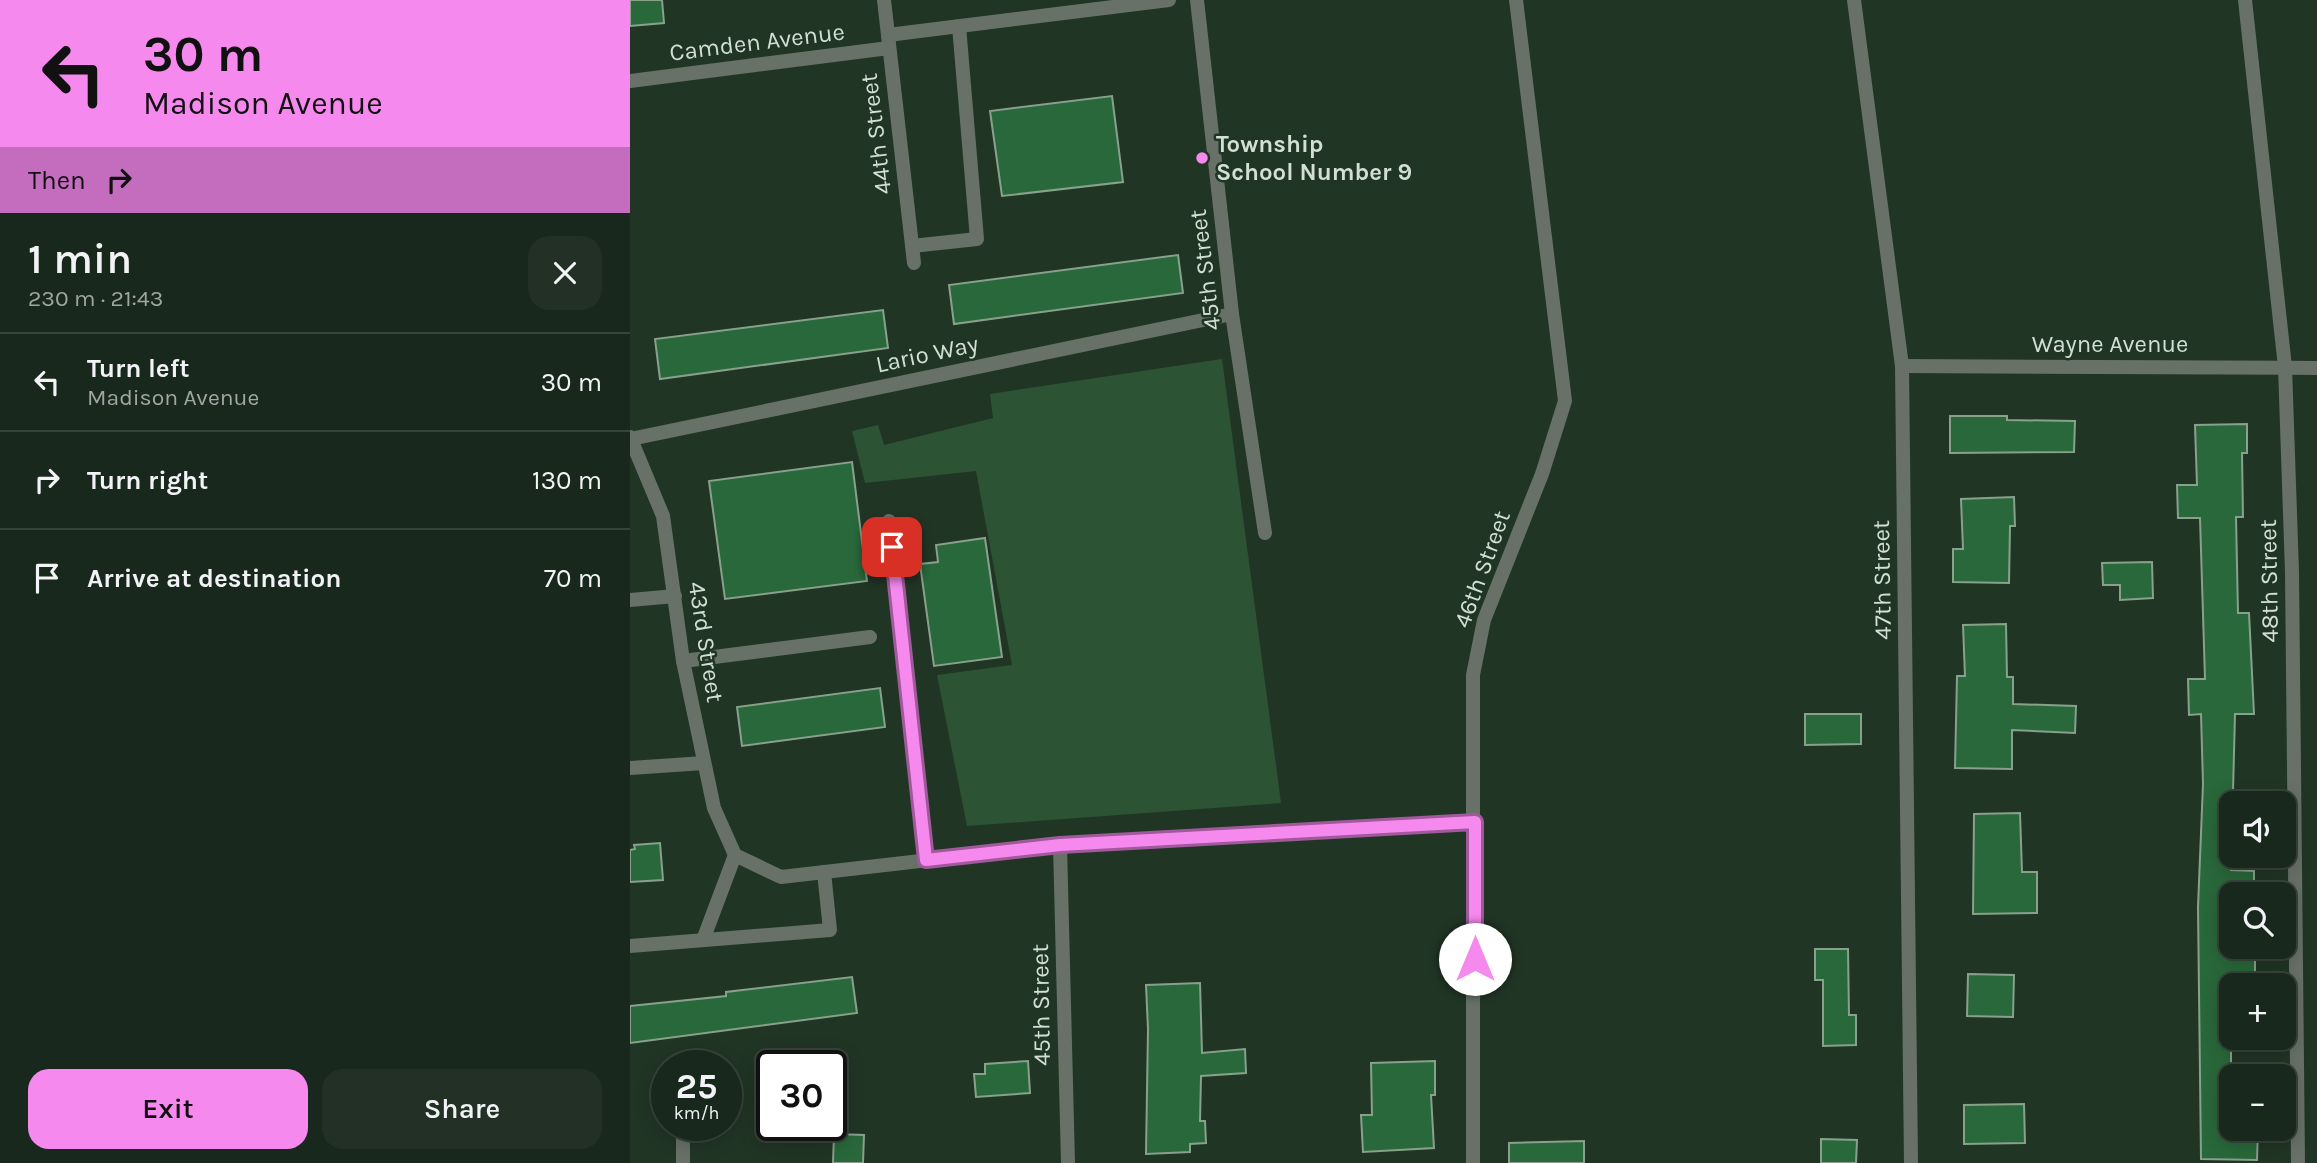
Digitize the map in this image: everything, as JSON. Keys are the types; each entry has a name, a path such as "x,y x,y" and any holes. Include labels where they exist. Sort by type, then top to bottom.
{"street":[{"name":"44th Street","path":"884,0 914,263"},
{"name":"Camden Avenue","path":"630,81 889,41 959,26 1169,0"},
{"name":"45th Street","path":"1197,0 1232,314 1265,533"},
{"name":"46th Street","path":"1474,1163 1473,675 1484,620 1542,474 1565,401 1516,0"},
{"name":"47th Street","path":"1854,0 1902,366 1911,1163"},
{"name":"48th Street","path":"2245,0 2285,367 2292,572 2298,1163"},
{"path":"912,247 977,239 959,26"},
{"name":"Lario Way","path":"630,438 1232,314"},
{"name":"Wayne Avenue","path":"1902,366 2317,368"},
{"name":"43rd Street","path":"630,438 663,516 683,661 704,763 714,808 735,855"},
{"path":"889,521 926,860"},
{"path":"630,600 676,596"},
{"path":"683,661 870,637"},
{"path":"630,768 704,763"},
{"path":"703,940 735,855 781,877 1060,845 1475,822"},
{"name":"45th Street","path":"1060,845 1068,1163"},
{"path":"630,946 830,930 824,872"},
{"path":"683,1141 683,1163"}],"green space":[{"path":"1222,359 1281,803 967,826 937,675 1012,665 976,471 865,483 852,431 878,425 884,445 993,418 990,394"}],"building":[{"path":"630,0 662,0 664,23 630,26"},
{"path":"1112,96 1123,182 1002,196 990,111"},
{"path":"1178,255 1183,293 954,324 949,285"},
{"path":"883,310 888,348 660,379 655,339"},
{"path":"1950,416 2007,416 2007,420 2075,421 2074,452 1950,453"},
{"path":"2247,424 2247,453 2242,453 2243,517 2236,517 2238,613 2249,613 2254,714 2235,714 2233,791 2219,791 2219,868 2254,871 2254,882 2219,882 2219,959 2255,959 2255,973 2219,973 2219,1050 2231,1050 2231,1064 2219,1064 2219,1141 2258,1141 2257,1160 2201,1159 2198,907 2203,784 2201,714 2189,715 2188,679 2205,679 2200,518 2178,518 2177,485 2197,485 2195,425"},
{"path":"852,462 867,581 725,599 709,481"},
{"path":"2014,497 2015,526 2010,526 2009,583 1953,582 1953,549 1963,549 1961,499"},
{"path":"985,538 1002,657 934,666 920,564 938,562 936,545"},
{"path":"2152,562 2153,598 2120,600 2120,585 2103,585 2102,563"},
{"path":"2006,624 2007,677 2013,677 2013,704 2076,706 2075,733 2012,730 2012,769 1955,768 1957,676 1965,676 1963,625"},
{"path":"880,688 885,727 742,746 737,707"},
{"path":"1805,714 1861,714 1861,744 1805,745"},
{"path":"2020,813 2022,872 2037,872 2037,913 1973,914 1974,814"},
{"path":"660,843 663,880 630,882 630,850 635,849 634,845"},
{"path":"1815,949 1848,949 1849,1015 1856,1015 1856,1045 1823,1046 1823,980 1815,980"},
{"path":"1968,974 2014,975 2013,1017 1967,1016"},
{"path":"852,977 857,1013 630,1043 630,1006 726,996 726,992"},
{"path":"1200,983 1202,1053 1245,1049 1246,1073 1201,1076 1200,1121 1205,1121 1206,1143 1190,1144 1190,1152 1146,1154 1146,985"},
{"path":"1028,1061 1030,1093 976,1097 974,1074 985,1074 985,1064"},
{"path":"1435,1061 1435,1095 1431,1095 1434,1148 1363,1152 1361,1115 1372,1115 1371,1063"},
{"path":"2024,1104 2025,1143 1964,1144 1964,1105"},
{"path":"847,1134 864,1135 863,1163 833,1163 834,1141 847,1141"},
{"path":"1821,1139 1857,1140 1856,1163 1821,1163"},
{"path":"1584,1141 1584,1163 1509,1163 1509,1143"}],"place":[{"name":"Township School Number 9","path":"1202,158"}],"route":[{"path":"892,547 926,860 1060,845 1475,822 1475,959"}]}
